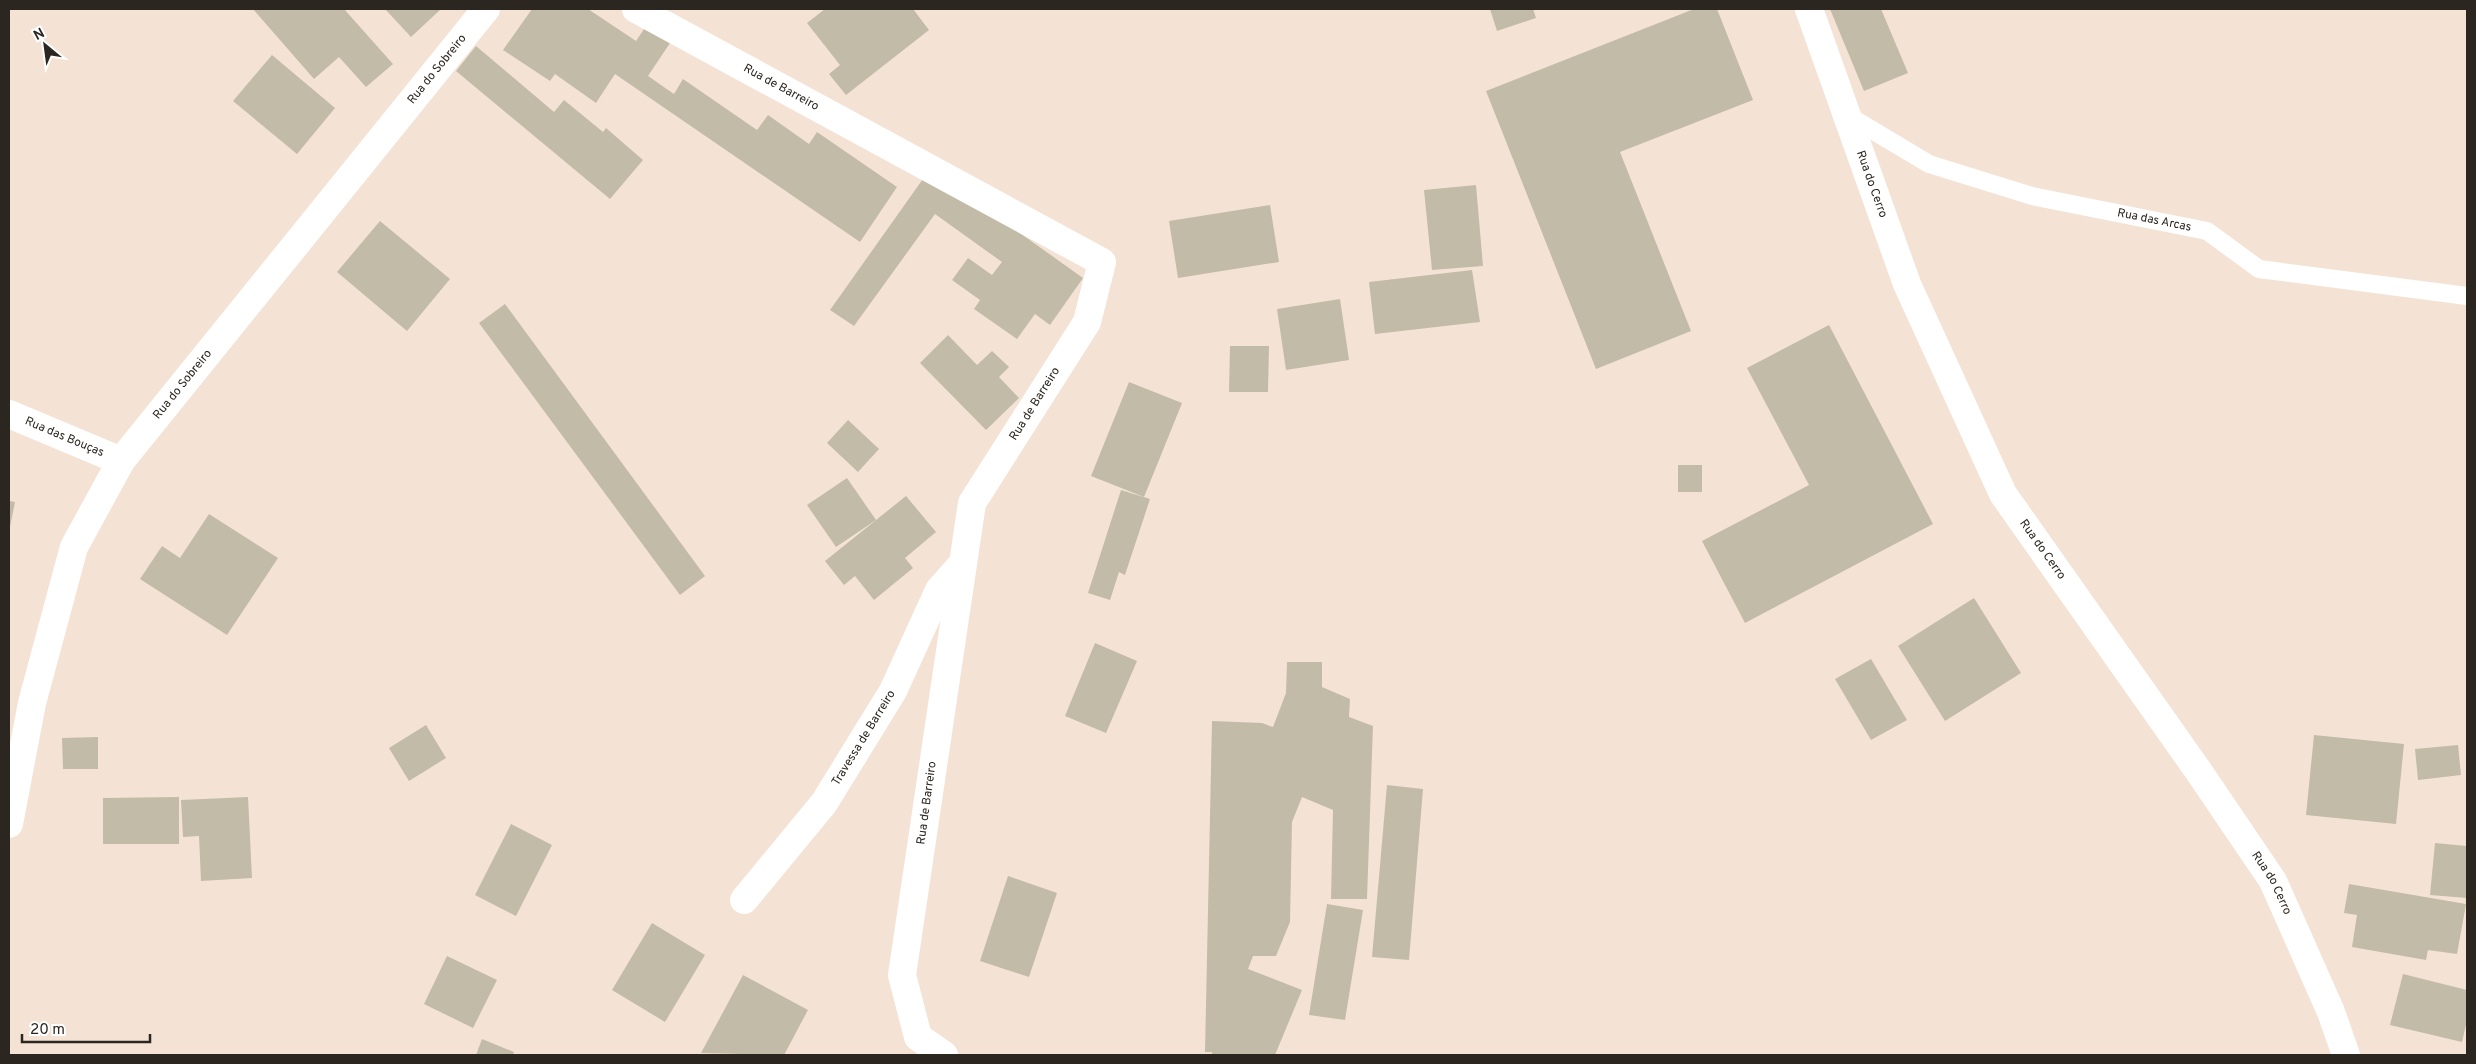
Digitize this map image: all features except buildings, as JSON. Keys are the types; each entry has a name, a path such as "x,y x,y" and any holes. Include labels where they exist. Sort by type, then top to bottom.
{"street":[{"name":"Rua do Sobreiro","path":"9,824 20,704 74,547 121,461 486,9"},
{"name":"Rua de Barreiro","path":"636,9 1102,262 1088,322 972,503 902,975 918,1037 944,1055"},
{"name":"Rua do Cerro","path":"1809,9 1907,284 2003,494 2192,761 2273,881 2331,1012 2346,1055"},
{"name":"Rua das Bouças","path":"9,414 121,461"},
{"name":"Travessa de Barreiro","path":"744,900 824,803 893,691 939,590 963,563"}],"lane":[{"name":"Rua das Arcas","path":"1846,115 1929,164 2032,196 2207,231 2259,269 2467,296"}]}
